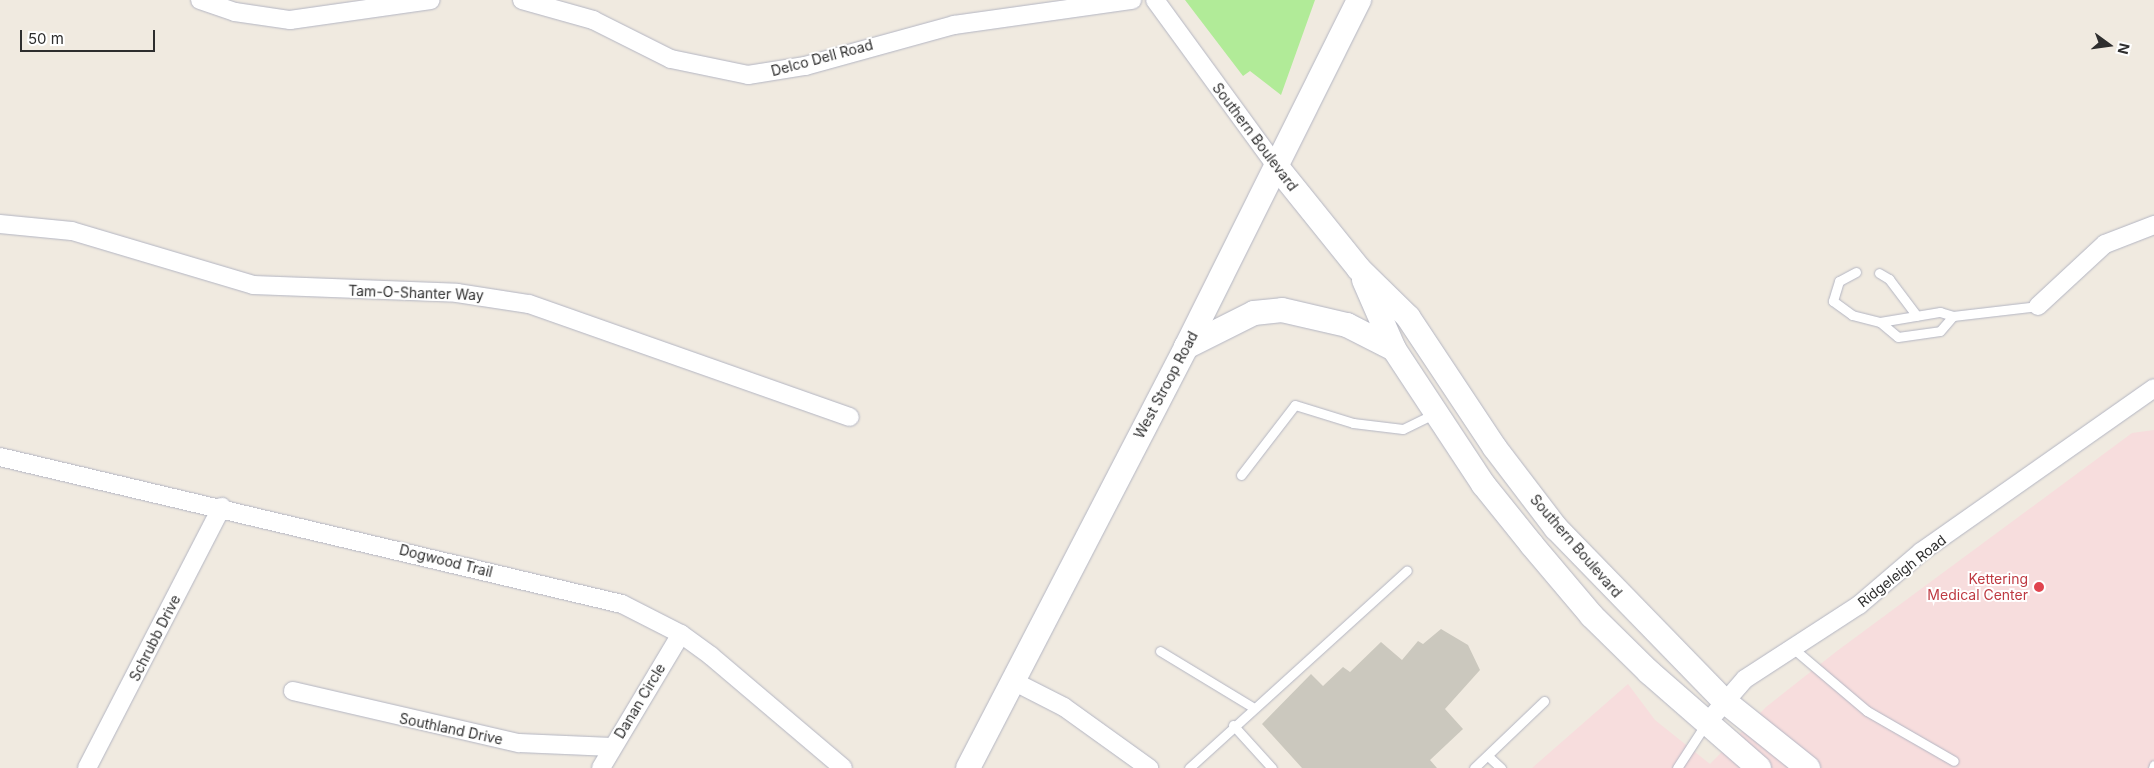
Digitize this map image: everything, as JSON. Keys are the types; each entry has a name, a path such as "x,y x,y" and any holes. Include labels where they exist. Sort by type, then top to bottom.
{"street":[{"path":"200,0 235,12 290,20 431,0"},
{"name":"Delco Dell Road","path":"522,0 592,20 671,59 748,75 805,66 954,25 1132,0"},
{"name":"Southern Boulevard","path":"1155,0 1277,167 1359,269 1408,317 1495,448 1556,528 1723,700 1808,768"},
{"name":"West Stroop Road","path":"968,768 1186,347 1359,0"},
{"name":"Tam-O-Shanter Way","path":"0,224 72,231 253,285 457,293 529,304 850,416"},
{"path":"2038,306 2105,244 2154,225"},
{"name":"Southern Boulevard","path":"1359,269 1394,349 1484,484 1592,616 1705,725 1759,768"},
{"path":"1186,347 1254,313 1282,310 1348,325 1394,349"},
{"name":"Ridgeleigh Road","path":"1705,725 1723,700 1745,679 1795,650 1859,605 1921,552 2154,388"},
{"name":"Dogwood Trail","path":"0,457 222,507 622,604 681,634 843,768"},
{"name":"Schrubb Drive","path":"87,768 222,507"},
{"name":"Danan Circle","path":"601,768 681,634"},
{"path":"1013,681 1064,707 1149,768"},
{"name":"Southland Drive","path":"293,691 500,740 612,747"}],"lane":[{"path":"1856,272 1839,281 1833,301 1852,315 1880,322 1940,312 1953,316 2038,306"},
{"path":"1878,273 1888,279 1917,316"},
{"path":"1880,322 1898,337 1940,331 1953,316"},
{"path":"1241,475 1295,405 1353,423 1403,429 1436,413"},
{"path":"1189,768 1233,724 1254,708 1407,570"},
{"path":"1795,650 1867,711 1954,761"},
{"path":"1160,651 1254,708"},
{"path":"1474,768 1544,701"},
{"path":"1233,724 1272,768"},
{"path":"1677,768 1705,725"},
{"path":"1488,756 1501,768"}],"shaded area":[{"name":"Kettering Medical Center","path":"2154,430 2154,768 1532,768 1628,684 1655,720 1710,764 1766,707 1837,651 2132,433"}],"green space":[{"path":"1185,0 1315,0 1281,95 1250,71 1243,76"}],"building":[{"path":"1441,629 1468,645 1480,670 1445,709 1463,729 1430,760 1437,768 1302,768 1262,724 1311,674 1323,686 1343,667 1350,672 1381,642 1402,660 1418,641 1423,644"}],"place":[{"name":"Kettering Medical Center","path":"2039,587"}]}
